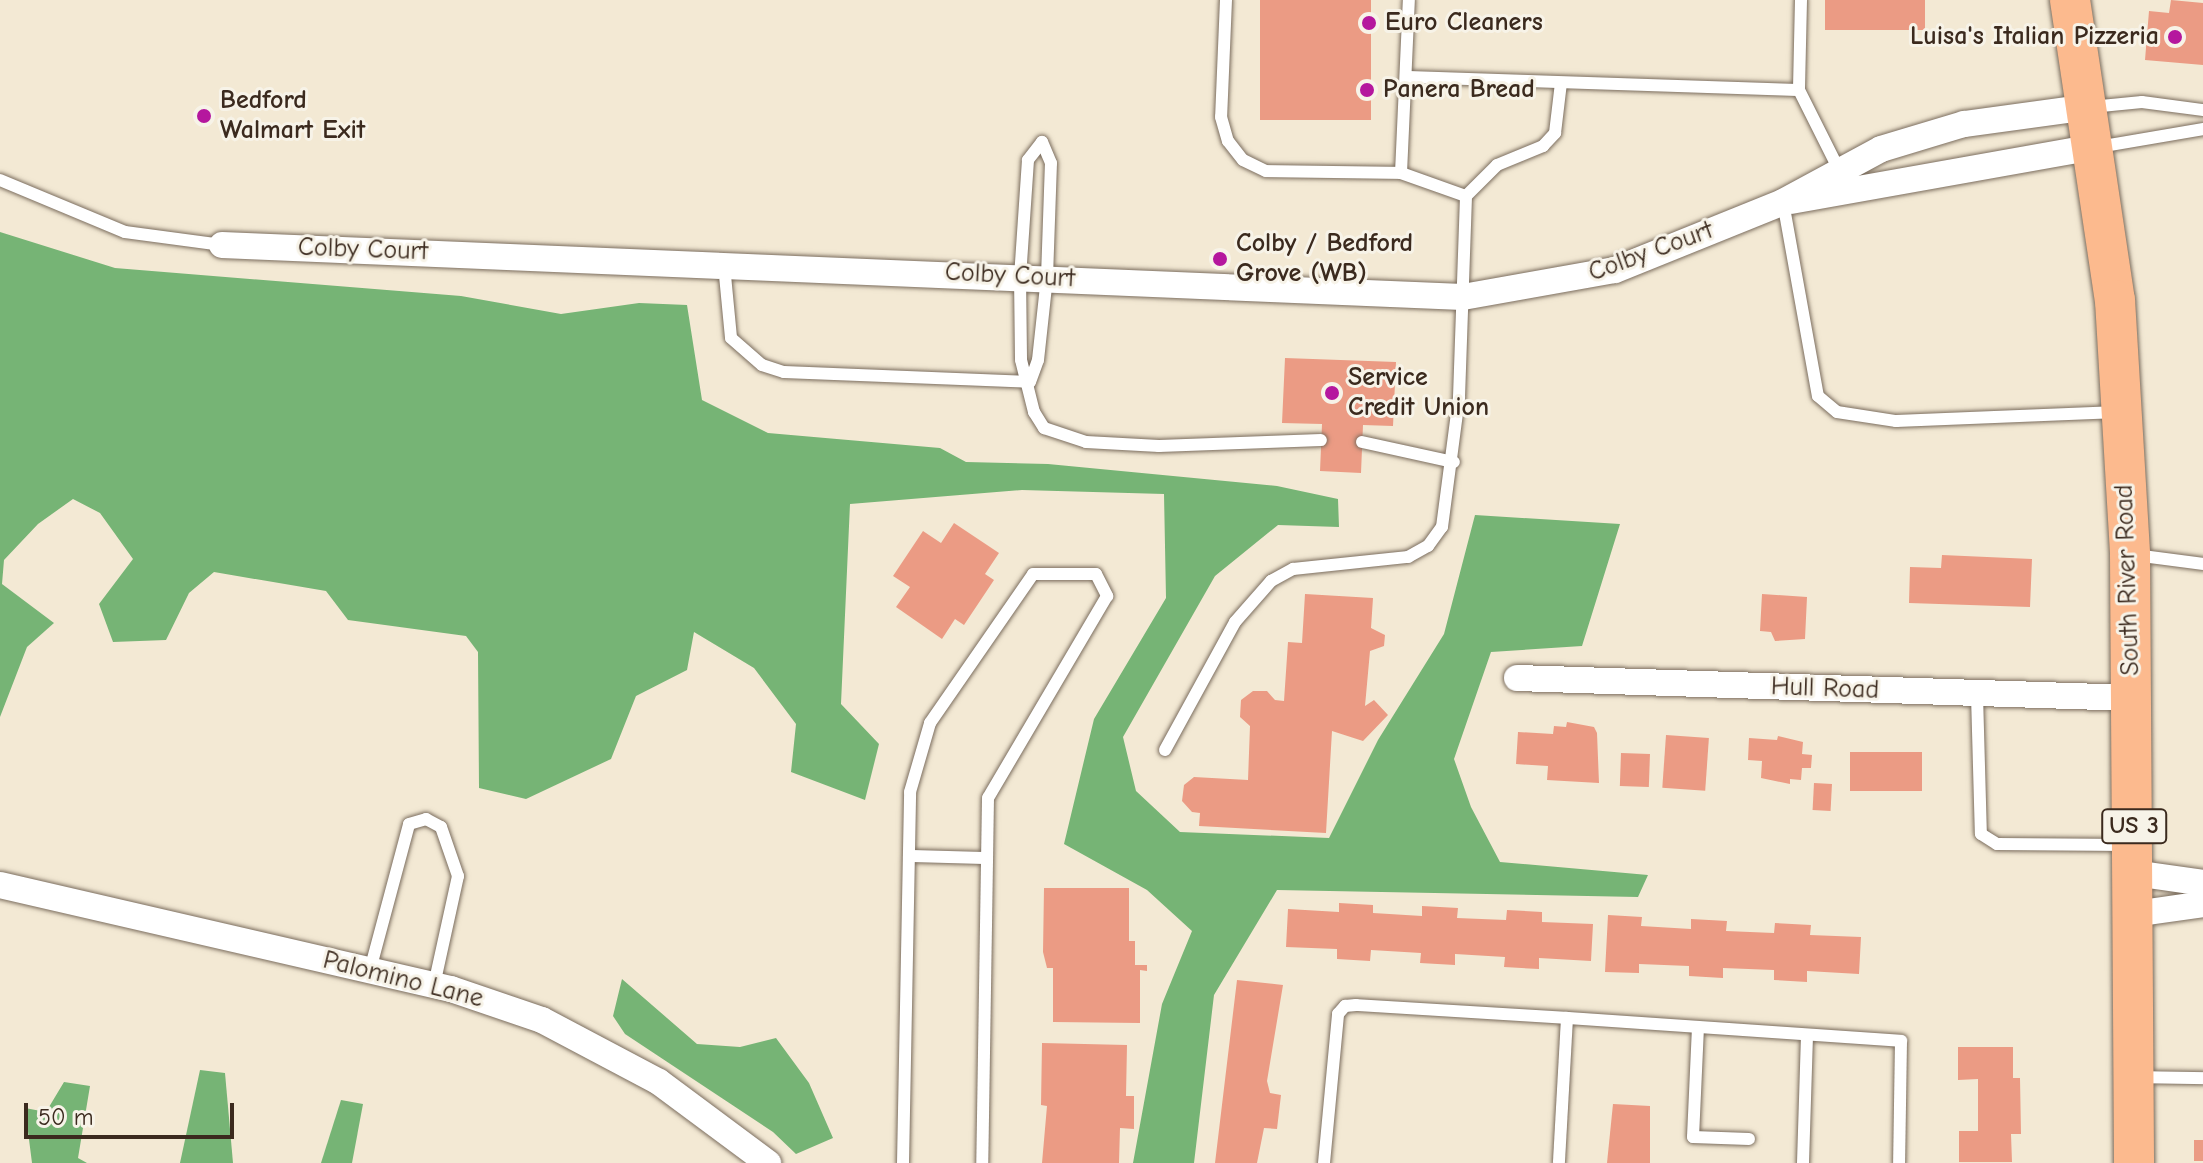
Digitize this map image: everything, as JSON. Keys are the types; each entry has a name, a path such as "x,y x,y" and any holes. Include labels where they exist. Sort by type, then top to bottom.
{"main road":[{"name":"South River Road","path":"2070,0 2095,147 2115,300 2130,555 2134,1163"}],"street":[{"name":"Colby Court","path":"222,245 1047,277 1463,297 1615,270 1783,202 1838,168 1964,124 2088,107"},
{"name":"Colby Court","path":"1783,202 2095,147"},
{"name":"Hull Road","path":"1517,678 2133,698"},
{"path":"2134,859 2203,883"},
{"name":"Palomino Lane","path":"0,885 434,985 572,1034 670,1089 768,1163"},
{"path":"2134,914 2203,904"}],"lane":[{"path":"1226,0 1221,117 1228,141 1243,160 1266,171 1401,173 1466,196"},
{"path":"1401,173 1409,0"},
{"path":"1801,0 1799,90 1838,168"},
{"path":"1407,77 1799,90"},
{"path":"1165,750 1235,622 1271,581 1293,569 1408,557 1428,546 1442,527 1454,462 1466,196 1497,165 1543,146 1555,133 1561,83"},
{"path":"2088,107 2142,102 2203,110"},
{"path":"2095,147 2203,129"},
{"path":"1030,382 1038,360 1047,277 1051,163 1042,142 1028,160 1020,276 1021,360 1030,382 1034,412 1044,428 1086,442 1225,446 1262,439 1321,440"},
{"path":"0,180 125,232 222,245"},
{"path":"1783,202 1818,396 1837,412 1896,421 2120,412"},
{"path":"724,264 731,338 762,365 784,372 1030,382"},
{"path":"1362,442 1454,462"},
{"path":"2130,555 2203,564"},
{"path":"903,1163 910,792 930,723 1033,574 1096,574 1107,596 988,798 982,1163"},
{"path":"1977,695 1981,834 1997,844 2134,859"},
{"path":"370,970 409,824 426,819 441,827 458,876 434,985"},
{"path":"909,856 987,858"},
{"path":"1324,1163 1338,1014 1345,1006 1901,1041 1899,1163"},
{"path":"1559,1163 1567,1018"},
{"path":"1698,1027 1693,1137 1749,1139"},
{"path":"1803,1163 1807,1035"},
{"path":"2134,1077 2203,1078"}],"green space":[{"path":"0,232 115,268 461,296 561,314 639,303 687,305 702,400 768,433 940,448 966,462 1048,464 1277,486 1338,499 1339,527 1278,525 1215,576 1123,737 1136,791 1180,832 1329,838 1378,740 1444,634 1475,515 1620,524 1582,646 1491,652 1454,759 1471,807 1500,862 1648,875 1638,897 1277,890 1214,995 1194,1163 1133,1163 1162,1004 1192,931 1147,890 1064,844 1094,719 1166,598 1164,494 1022,490 850,504 841,704 879,744 865,800 791,772 796,724 754,668 694,632 687,670 636,696 611,759 526,799 479,788 478,652 466,636 348,620 326,591 214,572 189,593 166,640 113,642 99,604 133,559 100,513 73,499 38,524 4,560 2,584 54,623 27,647 0,717"},
{"path":"622,979 697,1044 740,1047 776,1038 809,1083 833,1138 796,1154 773,1132 625,1034 613,1016"},
{"path":"200,1070 225,1073 233,1163 180,1163"},
{"path":"64,1082 90,1086 78,1158 87,1163 32,1163 25,1108 46,1112"},
{"path":"341,1100 363,1104 352,1163 321,1163"}],"building":[{"path":"1260,0 1371,0 1371,120 1260,120"},
{"path":"1825,0 1925,0 1925,30 1825,30"},
{"name":"Luisa's Italian Pizzeria","path":"2171,0 2203,3 2203,65 2145,60 2149,11 2169,13"},
{"path":"1285,358 1396,362 1393,426 1363,425 1361,473 1320,471 1322,424 1282,423"},
{"path":"954,523 999,553 985,574 994,580 964,625 955,619 942,639 896,607 910,587 893,576 923,531 941,543"},
{"path":"1942,555 2032,559 2030,607 1909,603 1910,567 1941,568"},
{"path":"1305,594 1373,598 1371,628 1385,635 1384,646 1370,651 1365,706 1374,700 1388,715 1363,741 1332,731 1326,833 1199,826 1200,813 1192,812 1182,801 1184,785 1194,777 1248,780 1250,726 1240,717 1241,700 1253,691 1267,691 1275,700 1284,701 1288,642 1302,643"},
{"path":"1762,594 1807,597 1805,639 1775,641 1771,632 1760,631"},
{"path":"1567,722 1594,727 1597,733 1599,783 1547,780 1548,766 1516,764 1518,732 1553,734 1554,726 1566,727"},
{"path":"1666,735 1709,738 1705,791 1662,788"},
{"path":"1778,736 1803,742 1802,754 1812,755 1811,768 1802,768 1801,780 1790,779 1790,784 1761,778 1762,761 1748,760 1749,738 1777,740"},
{"path":"1850,752 1922,752 1922,791 1850,791"},
{"path":"1621,753 1650,754 1649,787 1620,786"},
{"path":"1814,783 1832,784 1831,811 1813,810"},
{"path":"1044,888 1129,888 1129,941 1135,941 1135,965 1147,965 1147,971 1140,970 1140,1023 1053,1022 1053,968 1047,968 1043,952"},
{"path":"1339,903 1373,905 1373,913 1422,916 1422,906 1458,908 1457,918 1506,920 1507,910 1542,912 1542,922 1593,924 1591,961 1539,958 1539,969 1504,967 1505,957 1455,954 1455,965 1420,963 1421,953 1371,950 1370,961 1337,959 1337,949 1286,947 1288,909 1339,912"},
{"path":"1608,915 1642,917 1641,926 1691,929 1691,919 1727,921 1726,931 1774,933 1775,923 1811,925 1810,935 1861,937 1859,974 1807,971 1807,982 1774,980 1774,970 1723,968 1723,978 1689,976 1689,966 1639,964 1639,973 1605,972"},
{"path":"1237,980 1283,985 1267,1081 1270,1093 1281,1095 1277,1129 1264,1128 1257,1163 1215,1163"},
{"path":"1042,1043 1127,1045 1126,1096 1134,1096 1134,1129 1120,1128 1119,1163 1042,1163 1047,1106 1041,1105"},
{"path":"1958,1047 2013,1047 2013,1078 2020,1078 2021,1134 2011,1134 2012,1162 1959,1162 1959,1131 1978,1131 1978,1079 1958,1080"},
{"path":"1613,1104 1650,1106 1650,1163 1607,1163"},
{"path":"2194,1140 2203,1140 2203,1161 2194,1161"}],"place":[{"name":"Euro Cleaners","path":"1369,23"},
{"name":"Luisa's Italian Pizzeria","path":"2175,37"},
{"name":"Panera Bread","path":"1367,90"},
{"name":"Bedford Walmart Exit","path":"204,116"},
{"name":"Colby / Bedford Grove (WB)","path":"1220,259"},
{"name":"Service Credit Union","path":"1332,393"}]}
